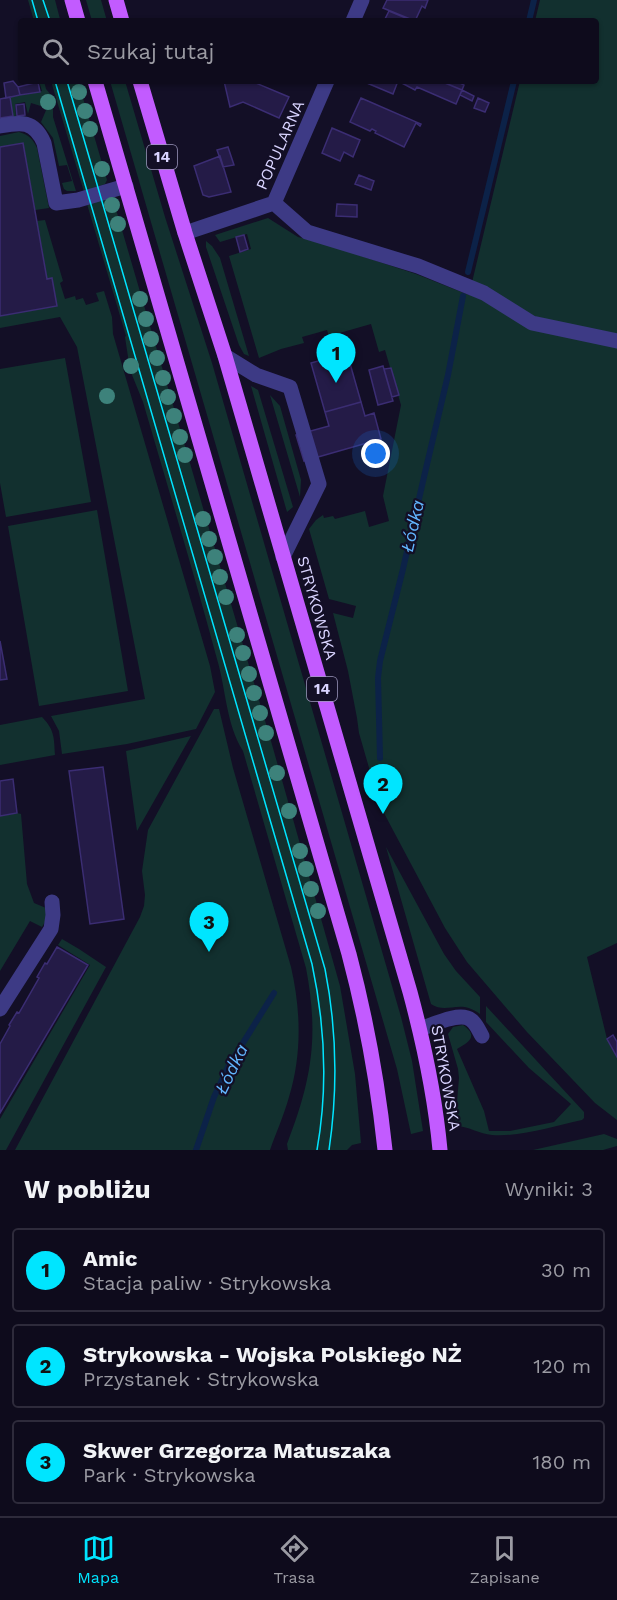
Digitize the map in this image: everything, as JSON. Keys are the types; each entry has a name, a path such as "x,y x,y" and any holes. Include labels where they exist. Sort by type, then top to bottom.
{"main road":[{"path":"72,0 77,18"},
{"path":"116,0 121,18"},
{"path":"96,84 349,954 363,1011 385,1150"},
{"name":"STRYKOWSKA","path":"141,84 185,233 225,356 420,1029 431,1082 440,1150"}],"street":[{"path":"354,18 362,0"},
{"name":"POPULARNA","path":"185,233 274,203 326,84"},
{"path":"0,126 28,124 40,134 44,143 56,203 78,200 126,186"},
{"path":"274,203 307,232 418,266 484,293 532,323 617,341"},
{"path":"225,356 256,375 290,387 319,484 283,557"},
{"path":"0,1009 51,929 52,902"},
{"path":"420,1029 463,1016 473,1021 482,1036"}],"green space":[{"path":"28,0 55,0 60,18 33,18"},
{"path":"86,0 101,0 106,18 91,18"},
{"path":"540,0 617,0 617,943 587,957 607,1039 617,1057 617,1120 595,1103 527,1032 467,962 445,928 378,799 359,733 348,671 333,613 353,618 356,606 329,599 309,529 323,515 324,518 333,516 335,519 365,511 369,527 389,521 383,496 401,405 385,350 379,352 371,324 329,336 327,330 302,337 304,343 259,358 229,256 251,249 247,234 220,242 215,235 268,218 298,237 416,274 469,295 519,84 599,84 599,18 536,18"},
{"path":"40,84 45,84 51,95 53,117 76,191 64,189 62,183 72,181 67,165 59,166 53,138 41,122 47,108 31,103 28,114 25,102 15,104 16,117 13,118 10,97 42,91"},
{"path":"52,84 79,84 107,180 105,184 84,192"},
{"path":"111,84 126,84 165,217 212,363 401,1017 412,1061 423,1131 411,1134 397,1069"},
{"path":"19,132 30,138 37,148 49,208 35,210 23,143 0,147 0,136"},
{"path":"113,199 340,986 355,1074 361,1143 352,1145 347,1150 288,1150 287,1144 296,1121 311,1057 312,1015 306,968 243,751 233,729 220,670 143,402 130,370 126,336 87,204"},
{"path":"45,220 63,281 60,283 65,299 75,296 76,300 83,298 86,305 99,301 96,293 104,291 112,317 113,334 210,666 215,692 196,729 127,744 62,754 59,731 51,716 145,699 77,347 60,317 0,328 0,316 57,306 52,279 47,279 37,221"},
{"path":"206,241 220,258 249,356 244,354 239,345 206,247"},
{"path":"65,358 91,502 6,517 0,483 0,369"},
{"path":"251,386 258,390 293,507 287,512"},
{"path":"270,395 280,406 301,480 300,497"},
{"path":"97,510 128,691 39,706 8,526"},
{"path":"214,709 219,709 233,768 291,967 297,1000 299,1032 296,1065 287,1104 270,1150 15,1150 140,917 144,906 142,871 148,830"},
{"path":"42,717 52,731 55,755 0,765 0,725"},
{"path":"191,736 137,831 126,751"},
{"path":"21,814 27,884 34,903 46,908 48,917 42,927 30,921 0,971 0,816"},
{"path":"386,847 444,954 480,997 480,1014 466,1007 443,1008 431,1004"},
{"path":"62,939 106,967 6,1150 0,1150 0,1119 90,965 58,945"},
{"path":"486,1006 584,1112 582,1120 526,1133 503,1135 487,1134 455,1126 459,1078 448,1034 453,1027 463,1025 471,1036 468,1042 457,1049 484,1111 489,1131 510,1131 554,1122 571,1104 529,1068 486,1022"},
{"path":"604,1134 617,1139 617,1146 603,1150 533,1150"}],"building":[{"path":"387,0 428,0 425,8 422,6 416,18 408,18 383,8"},
{"path":"389,11 406,18 386,18"},
{"path":"13,81 20,95 6,98 4,83"},
{"path":"38,84 40,92 20,95 18,87"},
{"path":"225,84 258,84 289,97 279,118 243,102 230,107"},
{"path":"369,84 397,84 393,94"},
{"path":"404,84 447,84 462,90 456,104 417,87 415,90"},
{"path":"448,84 462,84 464,85 462,90"},
{"path":"462,90 474,96 472,101 460,95"},
{"path":"10,97 13,116 0,118 0,99"},
{"path":"361,98 421,124 420,126 416,123 404,147 375,133 376,131 372,129 370,131 350,122"},
{"path":"478,98 489,103 485,112 474,108"},
{"path":"24,104 25,115 17,116 16,105"},
{"path":"332,128 360,140 353,157 344,152 340,161 322,153"},
{"path":"23,143 47,279 52,278 57,306 0,316 0,147"},
{"path":"228,147 234,165 223,167 217,150"},
{"path":"220,156 231,192 209,197 203,195 194,166"},
{"path":"359,175 374,181 371,190 355,184"},
{"path":"337,204 357,205 357,217 336,216"},
{"path":"244,235 248,249 240,252 236,237"},
{"path":"347,353 361,402 325,412 311,363"},
{"path":"383,366 393,401 378,405 369,370"},
{"path":"391,368 399,395 392,397 384,369"},
{"path":"361,402 365,416 374,413 381,439 304,461 296,435 329,426 325,412"},
{"path":"0,641 7,679 0,680"},
{"path":"103,767 124,919 90,924 69,771"},
{"path":"13,779 17,813 0,816 0,781"},
{"path":"57,947 88,965 0,1113 0,1044 9,1025 17,1012 19,1013 39,978 37,977 45,963 47,964"},
{"path":"613,1035 617,1042 617,1057 607,1039"}],"waterway":[{"name":"Łódka","path":"530,18 534,0"},
{"name":"Łódka","path":"468,272 513,84"},
{"name":"Łódka","path":"380,758 378,678 380,661 448,375 463,296"},
{"name":"Łódka","path":"196,1150 214,1097 228,1067 274,993"}],"tram line":[{"path":"32,0 37,18"},
{"path":"43,0 49,18"},
{"path":"56,84 312,964 320,1010 324,1057 323,1103 317,1150"},
{"path":"68,84 325,969 332,1014 335,1060 334,1105 329,1150"}],"place":[{"name":"Amic","path":"336,383"},
{"name":"Strykowska - Wojska Polskiego NŻ","path":"383,814"},
{"name":"Skwer Grzegorza Matuszaka","path":"209,952"}]}
